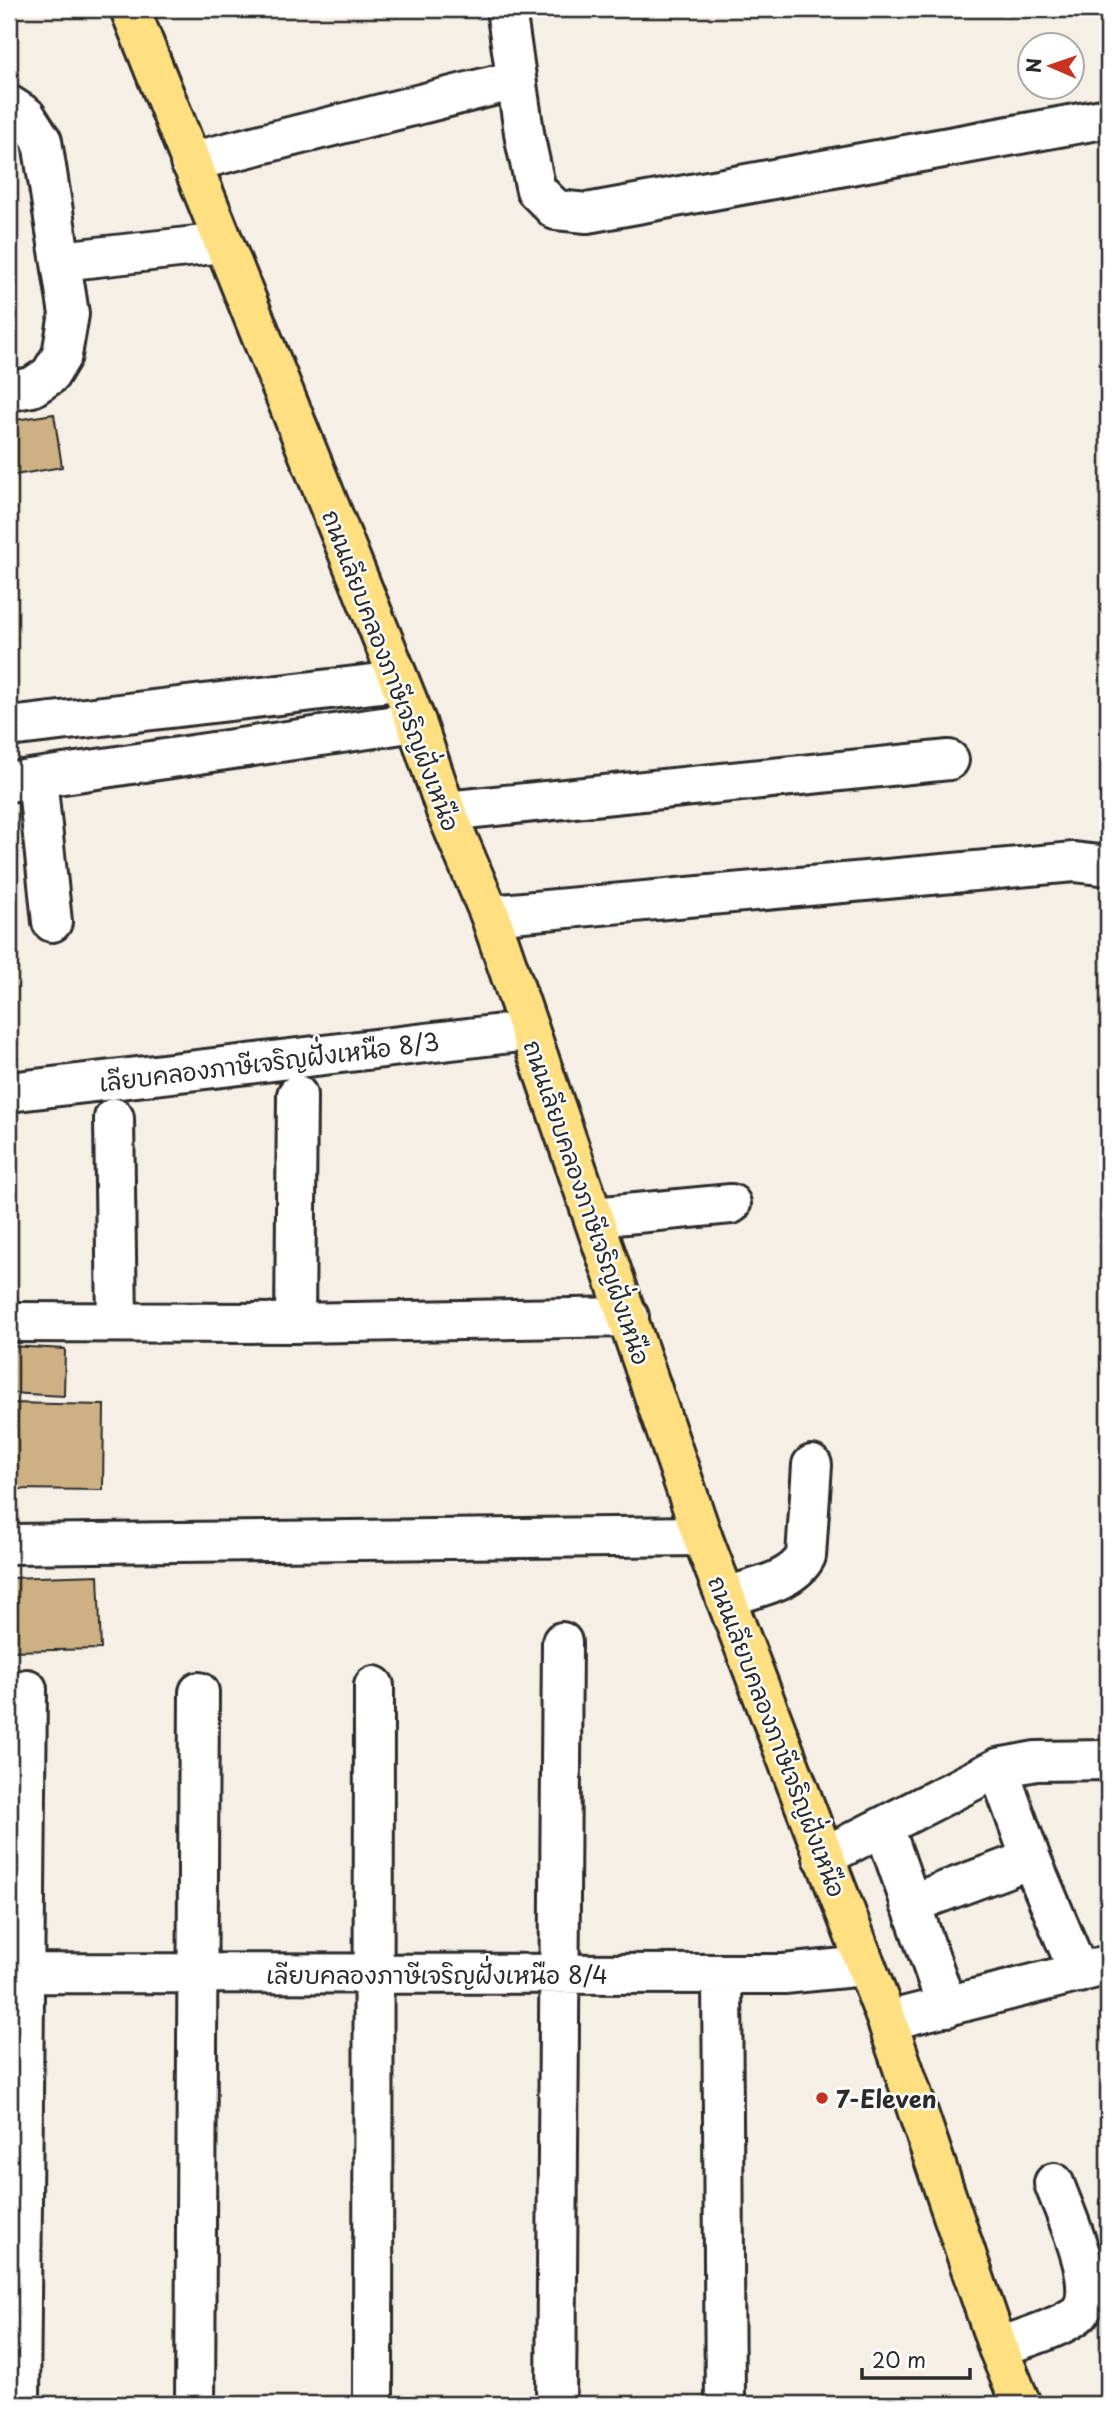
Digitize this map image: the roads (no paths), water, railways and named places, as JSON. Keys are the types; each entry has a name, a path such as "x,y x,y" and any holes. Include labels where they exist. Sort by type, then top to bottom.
{"main road":[{"name":"ถนนเลียบคลองภาษีเจริญฝั่งเหนือ","path":"130,9 416,722 446,811 490,915 702,1536 887,2021 998,2348 1021,2404"}],"street":[{"path":"506,9 536,190 556,211 587,213 1108,118"},
{"path":"190,162 516,80"},
{"path":"9,105 26,116 41,141 69,314 62,355 50,375 32,387 9,391"},
{"path":"61,261 223,243"},
{"path":"9,727 398,681"},
{"path":"51,922 23,780 416,722"},
{"path":"446,811 949,760"},
{"path":"490,915 1074,862 1108,866"},
{"name":"เลียบคลองภาษีเจริญฝั่งเหนือ 8/3","path":"9,1092 528,1031"},
{"path":"295,1323 297,1095"},
{"path":"114,1118 117,1322"},
{"path":"594,1217 731,1204"},
{"path":"9,1322 295,1323 629,1317"},
{"path":"725,1597 788,1576 801,1565 806,1556 812,1465"},
{"path":"9,1544 702,1536"},
{"path":"556,2404 557,1974 562,1642"},
{"path":"373,2404 374,1686"},
{"path":"20,2404 17,1973 27,1689"},
{"path":"195,2404 199,1692"},
{"path":"823,1857 998,1768 1036,1761 1108,1760"},
{"path":"887,2021 1094,1969 1031,1859 998,1768"},
{"path":"884,1827 947,2007"},
{"path":"910,1904 1031,1859"},
{"name":"เลียบคลองภาษีเจริญฝั่งเหนือ 8/4","path":"17,1973 722,1974 784,1973 864,1966"},
{"path":"722,1974 724,2404"},
{"path":"998,2348 1075,2316 1084,2306 1087,2277 1054,2183"}],"place":[{"name":"7-Eleven","path":"822,2098"}]}
